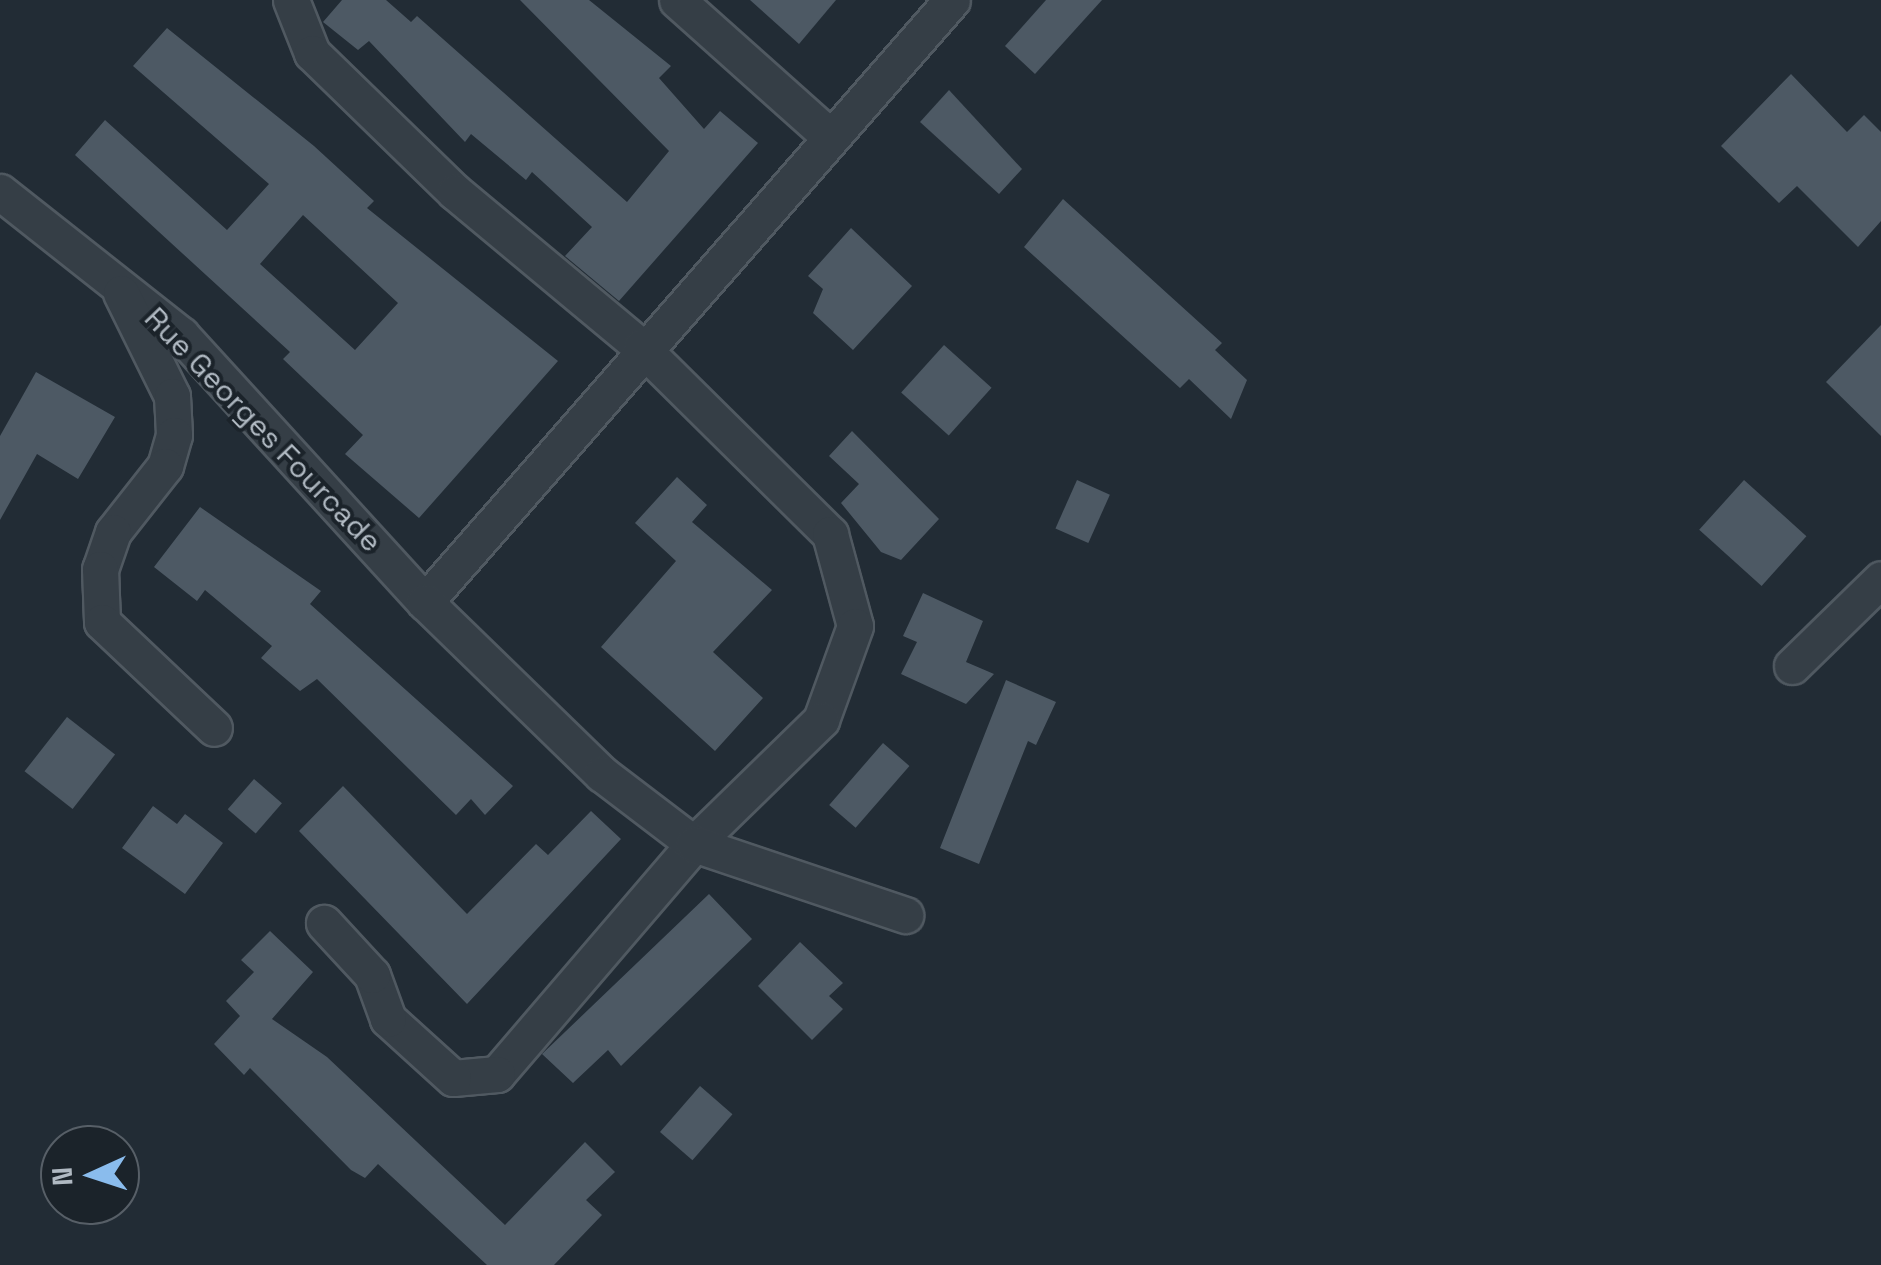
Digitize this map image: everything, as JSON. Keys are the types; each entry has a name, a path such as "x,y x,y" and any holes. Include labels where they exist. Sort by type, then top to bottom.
{"street":[{"path":"291,0 312,53 455,192 641,348 830,534 855,626 820,720 694,844 482,1082 453,1078 388,1019 372,974 324,923"},
{"path":"677,0 827,134"},
{"path":"425,602 827,134 952,0"},
{"name":"Rue Georges Fourcade","path":"0,192 181,335 425,602 602,774 694,844 905,915"},
{"path":"114,279 172,396 174,435 165,466 112,532 100,569 102,622 214,728"},
{"path":"1792,666 1881,579"}],"building":[{"path":"342,0 386,0 411,22 417,16 627,202 669,151 520,0 589,0 671,66 659,78 704,129 720,111 758,143 619,301 565,256 592,227 532,172 526,180 471,134 465,142 369,41 358,50 323,22"},
{"path":"750,0 836,0 799,44"},
{"path":"1046,0 1102,0 1035,74 1005,46"},
{"path":"167,28 314,146 374,201 367,208 558,361 419,518 345,454 363,435 283,359 290,352 75,155 105,120 227,230 269,184 133,66","holes":["303,215 398,303 355,350 260,264"]},
{"path":"1791,74 1847,132 1864,115 1881,132 1881,221 1858,247 1797,186 1779,203 1721,146"},
{"path":"949,90 1022,169 999,194 920,122"},
{"path":"1063,199 1222,343 1215,350 1247,380 1231,419 1189,379 1180,388 1024,247"},
{"path":"851,228 912,286 853,350 813,313 823,289 808,276"},
{"path":"1881,325 1881,436 1826,382"},
{"path":"944,345 992,388 949,435 901,393"},
{"path":"36,372 115,417 78,479 37,454 0,520 0,436"},
{"path":"852,431 939,519 901,560 881,552 841,503 859,484 829,456"},
{"path":"677,477 707,505 692,522 772,590 713,652 763,698 715,751 601,647 676,561 635,523"},
{"path":"1077,480 1110,495 1088,543 1055,528"},
{"path":"1744,480 1806,536 1762,586 1699,530"},
{"path":"200,507 321,591 310,604 513,786 485,815 471,799 456,815 317,679 300,691 261,658 272,646 205,590 197,601 154,567"},
{"path":"923,593 983,621 966,662 994,674 966,704 901,674 917,642 903,636"},
{"path":"1006,680 1056,702 1036,745 1028,741 979,864 940,848"},
{"path":"67,717 115,755 73,809 25,771"},
{"path":"883,743 909,766 856,828 829,805"},
{"path":"254,779 282,803 256,833 228,809"},
{"path":"343,786 467,914 536,844 548,855 591,811 621,839 467,1004 299,831"},
{"path":"153,806 177,824 185,814 223,843 185,894 122,848"},
{"path":"709,894 752,939 621,1066 608,1050 573,1083 542,1054"},
{"path":"270,931 313,972 272,1019 327,1057 505,1225 585,1142 615,1172 586,1200 602,1215 554,1265 487,1265 378,1164 365,1178 351,1170 250,1068 244,1075 214,1044 240,1016 226,1001 254,972 241,960"},
{"path":"800,942 843,983 829,996 843,1009 812,1040 758,986"},
{"path":"700,1086 732,1114 692,1160 660,1132"}]}
